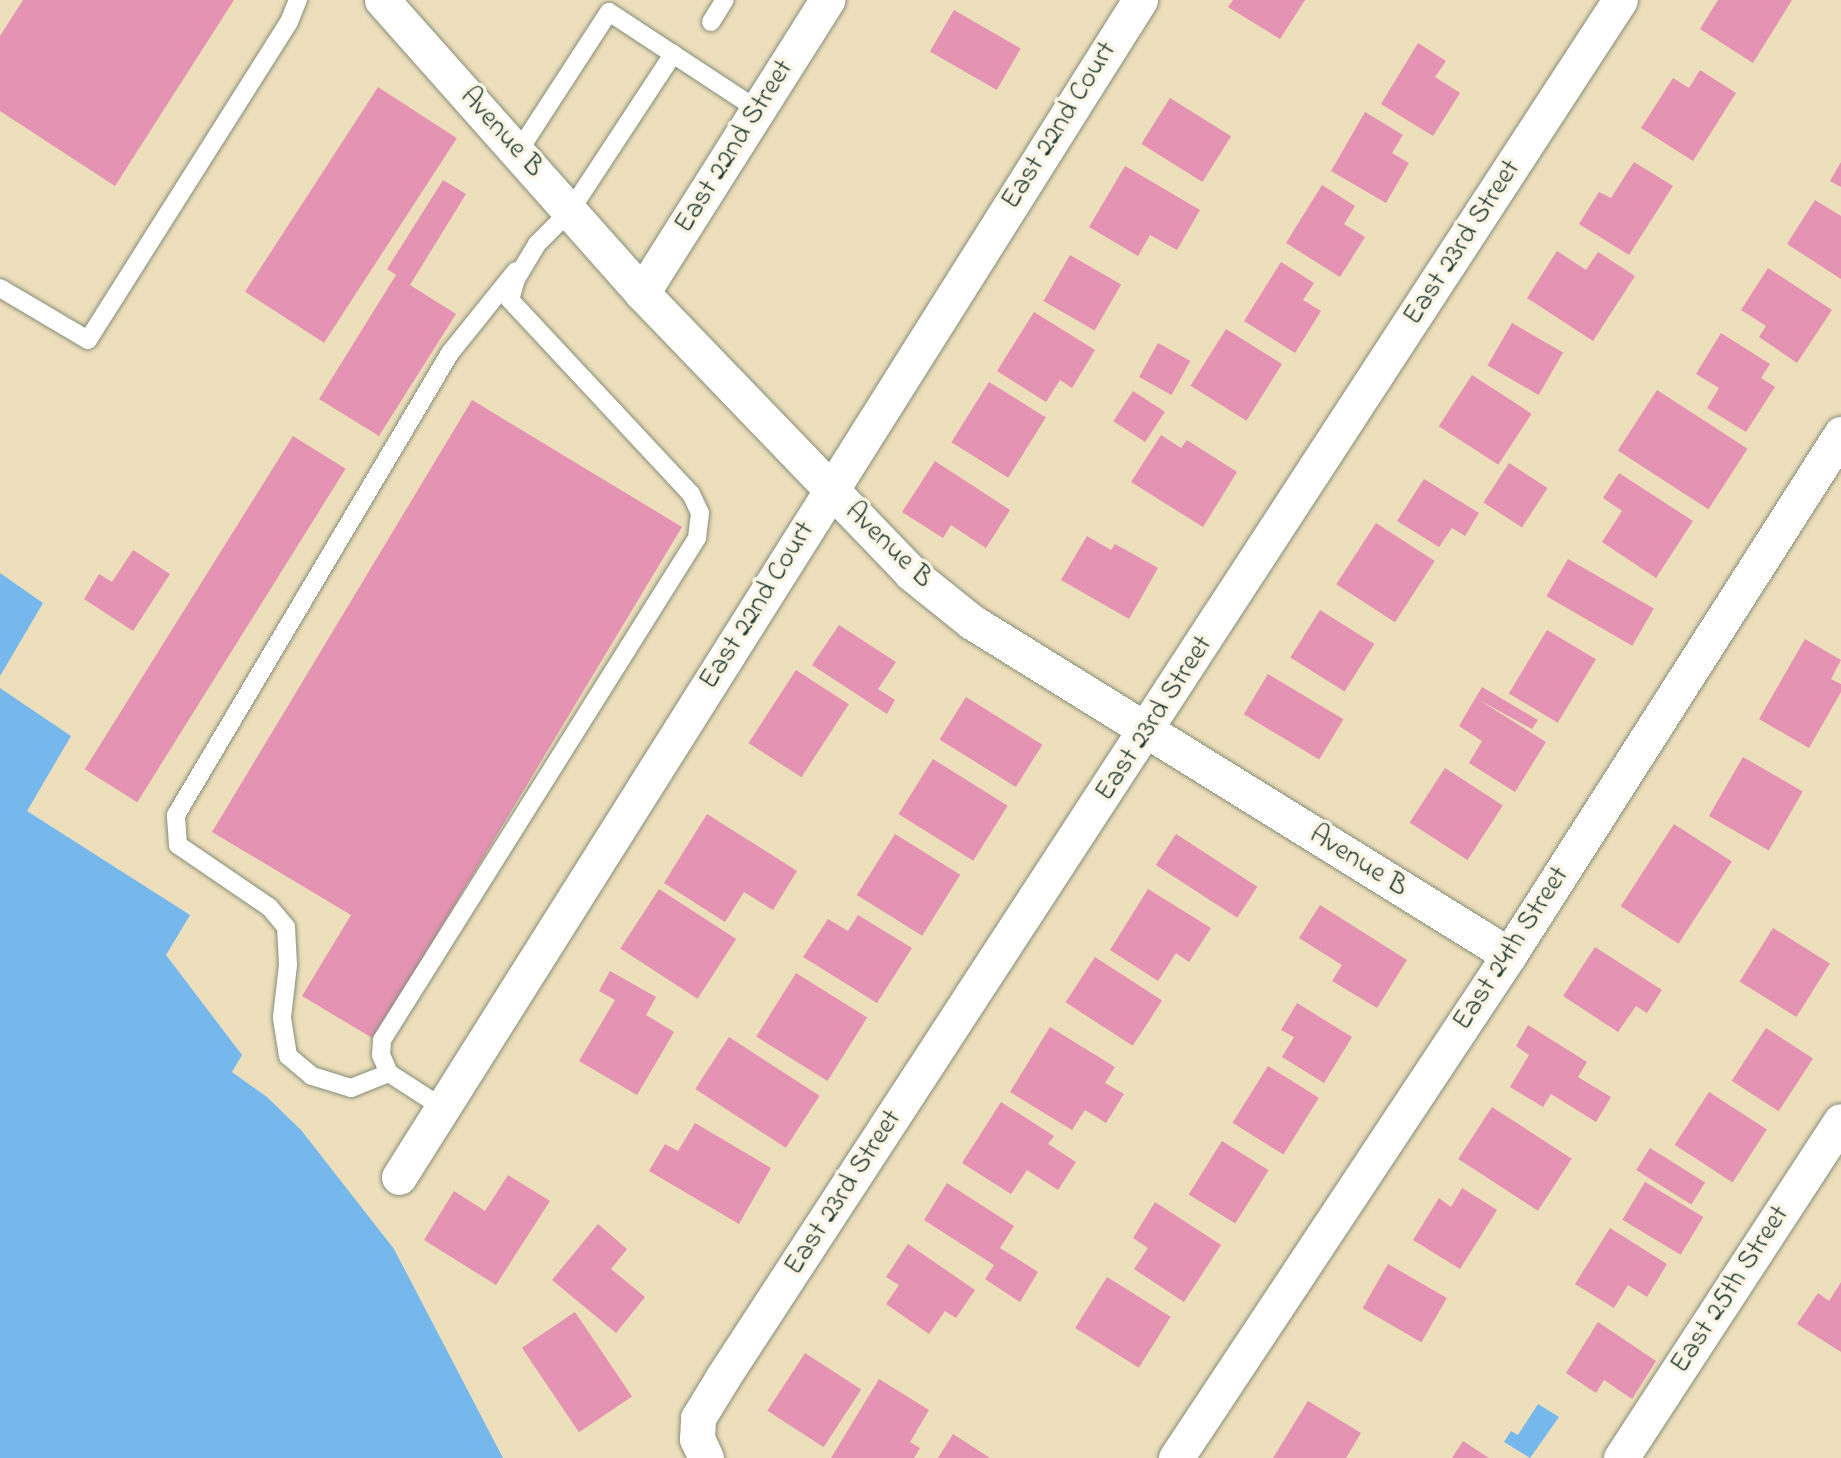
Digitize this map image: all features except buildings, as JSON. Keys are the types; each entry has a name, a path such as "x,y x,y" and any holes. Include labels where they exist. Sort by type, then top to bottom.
{"street":[{"name":"Avenue B","path":"382,0 642,293 911,573 972,622 1509,955"},
{"name":"East 22nd Street","path":"642,293 827,0"},
{"name":"East 22nd Court","path":"399,1177 1140,0"},
{"name":"East 23rd Street","path":"701,1448 698,1418 723,1377 1147,732 1620,0"},
{"name":"East 24th Street","path":"1176,1458 1509,955 1841,434"},
{"name":"East 25th Street","path":"1621,1458 1841,1121"}],"lane":[{"path":"0,288 88,340 289,22 298,0"},
{"path":"712,22 725,0"},
{"path":"517,152 609,12 758,110"},
{"path":"390,1073 351,1088 312,1076 288,1056 282,1017 288,965 286,927 269,907 178,845 176,815 450,354 537,244 570,211 673,54"},
{"path":"443,1108 390,1073 381,1055 382,1040 697,538 700,513 691,494 510,300 516,279 537,244"}],"water":[{"path":"0,573 43,603 0,676"},
{"path":"0,688 71,736 27,811 190,915 166,955 242,1055 232,1072 267,1097 301,1130 394,1249 503,1458 0,1458"},
{"path":"1538,1404 1559,1417 1530,1458 1504,1442 1511,1431 1518,1435"}]}
